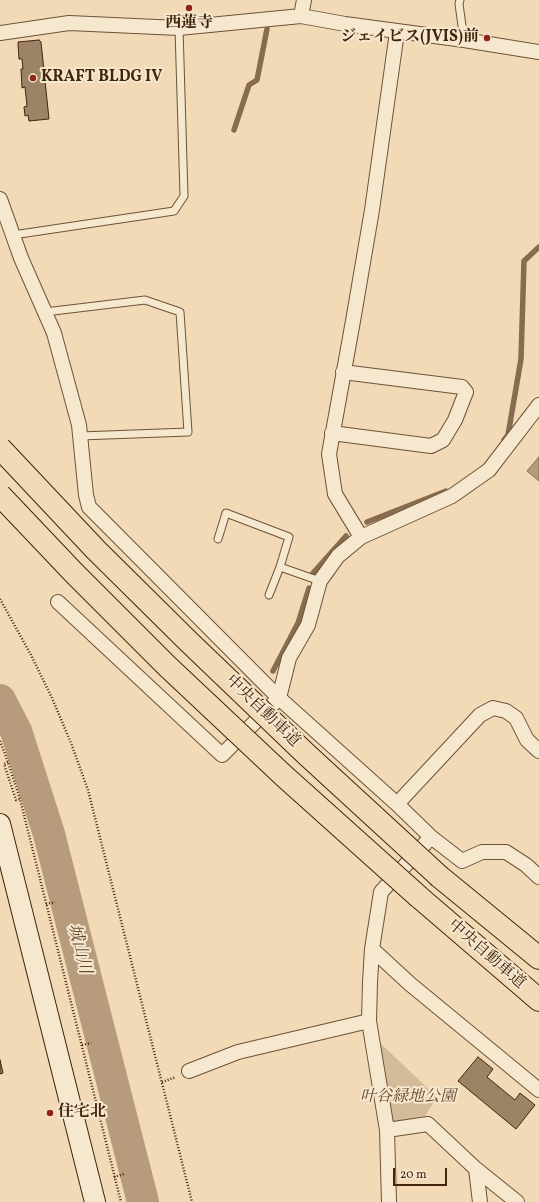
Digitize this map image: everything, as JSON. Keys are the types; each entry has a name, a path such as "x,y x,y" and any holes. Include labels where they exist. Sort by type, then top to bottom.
{"highway":[{"name":"中央自動車道","path":"0,448 96,550 306,754 440,877 539,958"},
{"name":"中央自動車道","path":"0,495 74,573 167,666 284,776 419,897 539,1000"}],"street":[{"path":"301,16 304,0"},
{"path":"0,33 69,23 179,28 301,16 397,32 464,40 539,52"},
{"path":"361,537 335,494 329,454 372,210 397,32"},
{"path":"0,198 21,258 54,333 79,425 86,495 89,507 279,698 431,837 462,861 482,852 506,852 526,864 539,877"},
{"path":"332,433 431,446 443,440 456,420 466,392 462,387 343,372"},
{"path":"58,602 222,755 279,698 289,658 308,625 320,581 338,556 361,537 452,496 489,470 539,405"},
{"path":"396,804 480,715 493,708 506,711 516,718 528,740 539,751"},
{"path":"0,824 95,1202"},
{"path":"389,1202 387,1130 369,1021 372,949 381,892 431,837"},
{"path":"372,949 410,984 539,1090"},
{"path":"189,1071 238,1052 369,1021"},
{"path":"387,1130 428,1124 476,1169 517,1202"},
{"path":"476,1169 480,1202"}],"lane":[{"path":"460,0 464,40"},
{"path":"13,235 174,212 184,196 179,28"},
{"path":"45,312 145,300 180,312 188,432 80,436"},
{"path":"218,539 226,513 289,537 280,568 269,595"},
{"path":"280,568 320,581"}],"path":[{"path":"0,598 31,655 52,698 71,743 88,790 192,1202"},
{"path":"0,741 8,762 4,764 16,800 20,799 121,1202"},
{"path":"46,904 55,902"},
{"path":"82,1045 91,1043"},
{"path":"114,1177 124,1174"}],"green space":[{"name":"叶谷緑地公園","path":"378,1041 437,1097 425,1116 391,1124"}],"shaded area":[{"path":"539,457 539,481 527,471"}],"building":[{"name":"KRAFT BLDG IV","path":"39,40 41,42 49,119 29,121 28,115 25,116 24,107 27,106 25,87 22,88 21,69 23,69 22,59 19,59 18,42"},
{"path":"478,1057 493,1069 487,1077 515,1100 520,1093 535,1105 516,1129 458,1081"},
{"path":"0,1060 3,1073 0,1074"}],"waterway":[{"path":"234,130 249,85 257,80 267,29"},
{"path":"504,440 508,435 521,359 524,261 539,247"},
{"path":"367,522 446,491"},
{"path":"313,573 346,536"},
{"path":"273,671 298,623 309,588"},
{"name":"城山川","path":"0,700 16,731 49,834 143,1202"}],"place":[{"name":"西蓮寺","path":"189,8"},
{"name":"ジェイビス(JVIS)前","path":"487,38"},
{"name":"KRAFT BLDG IV","path":"33,78"},
{"name":"住宅北","path":"50,1113"}]}
